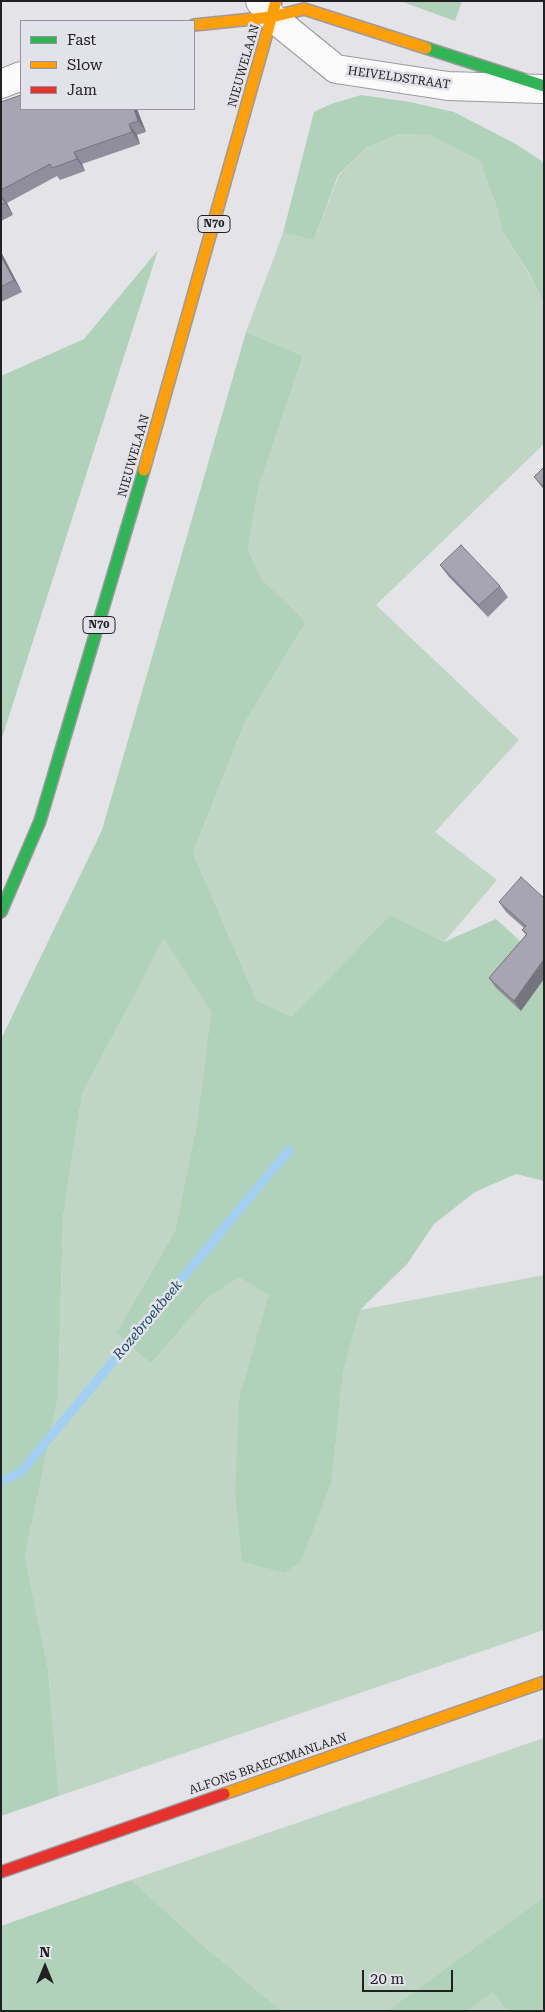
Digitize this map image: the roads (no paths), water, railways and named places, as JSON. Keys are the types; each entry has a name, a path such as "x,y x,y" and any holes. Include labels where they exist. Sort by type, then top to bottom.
{"street":[{"name":"HEIVELDSTRAAT","path":"269,7 336,69 448,86 544,87"},
{"name":"HEIVELDSTRAAT","path":"195,25 269,7 304,8 544,87"},
{"name":"NIEUWELAAN","path":"1,912 40,821 156,430 269,7"},
{"path":"1,84 20,76"},
{"name":"ALFONS BRAECKMANLAAN","path":"1,1872 544,1682"}],"waterway":[{"name":"Rozebroekbeek","path":"1,1482 21,1472 289,1150"}]}
